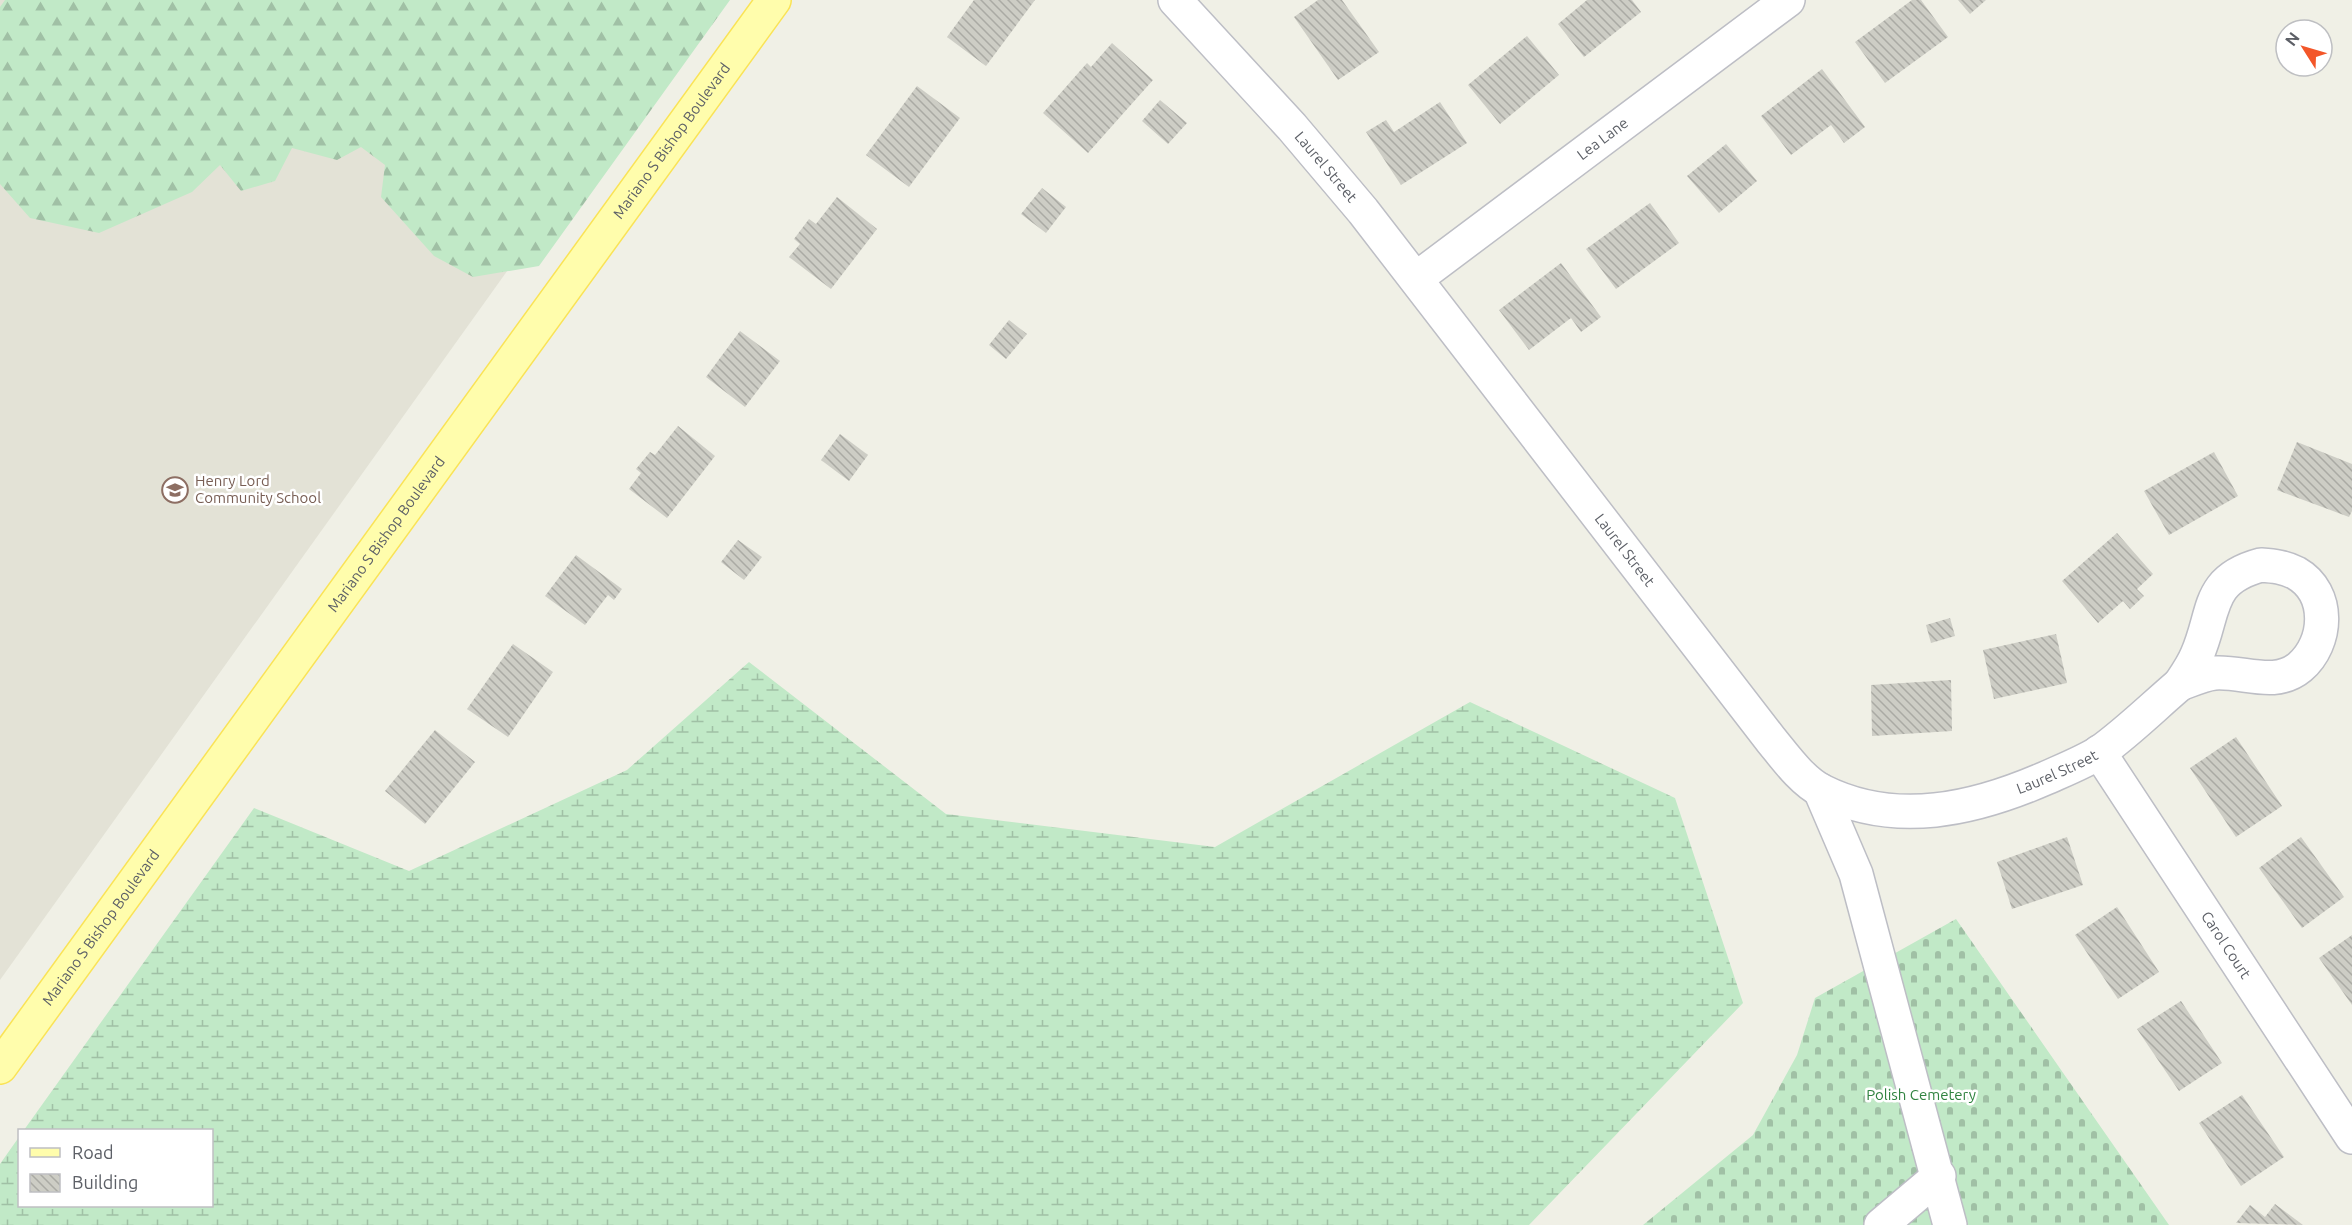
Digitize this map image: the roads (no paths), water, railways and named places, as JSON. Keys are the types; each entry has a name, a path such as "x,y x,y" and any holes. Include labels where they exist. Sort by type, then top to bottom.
{"main road":[{"name":"Mariano S Bishop Boulevard","path":"0,1067 774,0"}],"street":[{"name":"Laurel Street","path":"1175,0 1292,127 1417,278 1771,740 1794,768 1820,790 1859,806 1901,812 1965,807 2016,791 2099,752 2180,684 2197,656 2214,597 2226,581 2242,570 2261,565 2281,566 2298,574 2312,588 2320,604 2323,622 2320,640 2311,656 2298,668 2282,676 2264,678 2214,673 2180,684"},
{"name":"Lea Lane","path":"1417,278 1788,0"},
{"name":"Carol Court","path":"2099,752 2352,1137"},
{"path":"1820,790 1856,874 1940,1176 1950,1225"},
{"path":"1881,1225 1940,1176"}],"place":[{"name":"Henry Lord Community School","path":"175,490"}],"park label":[{"name":"Polish Cemetery","path":"1921,1095"}]}
